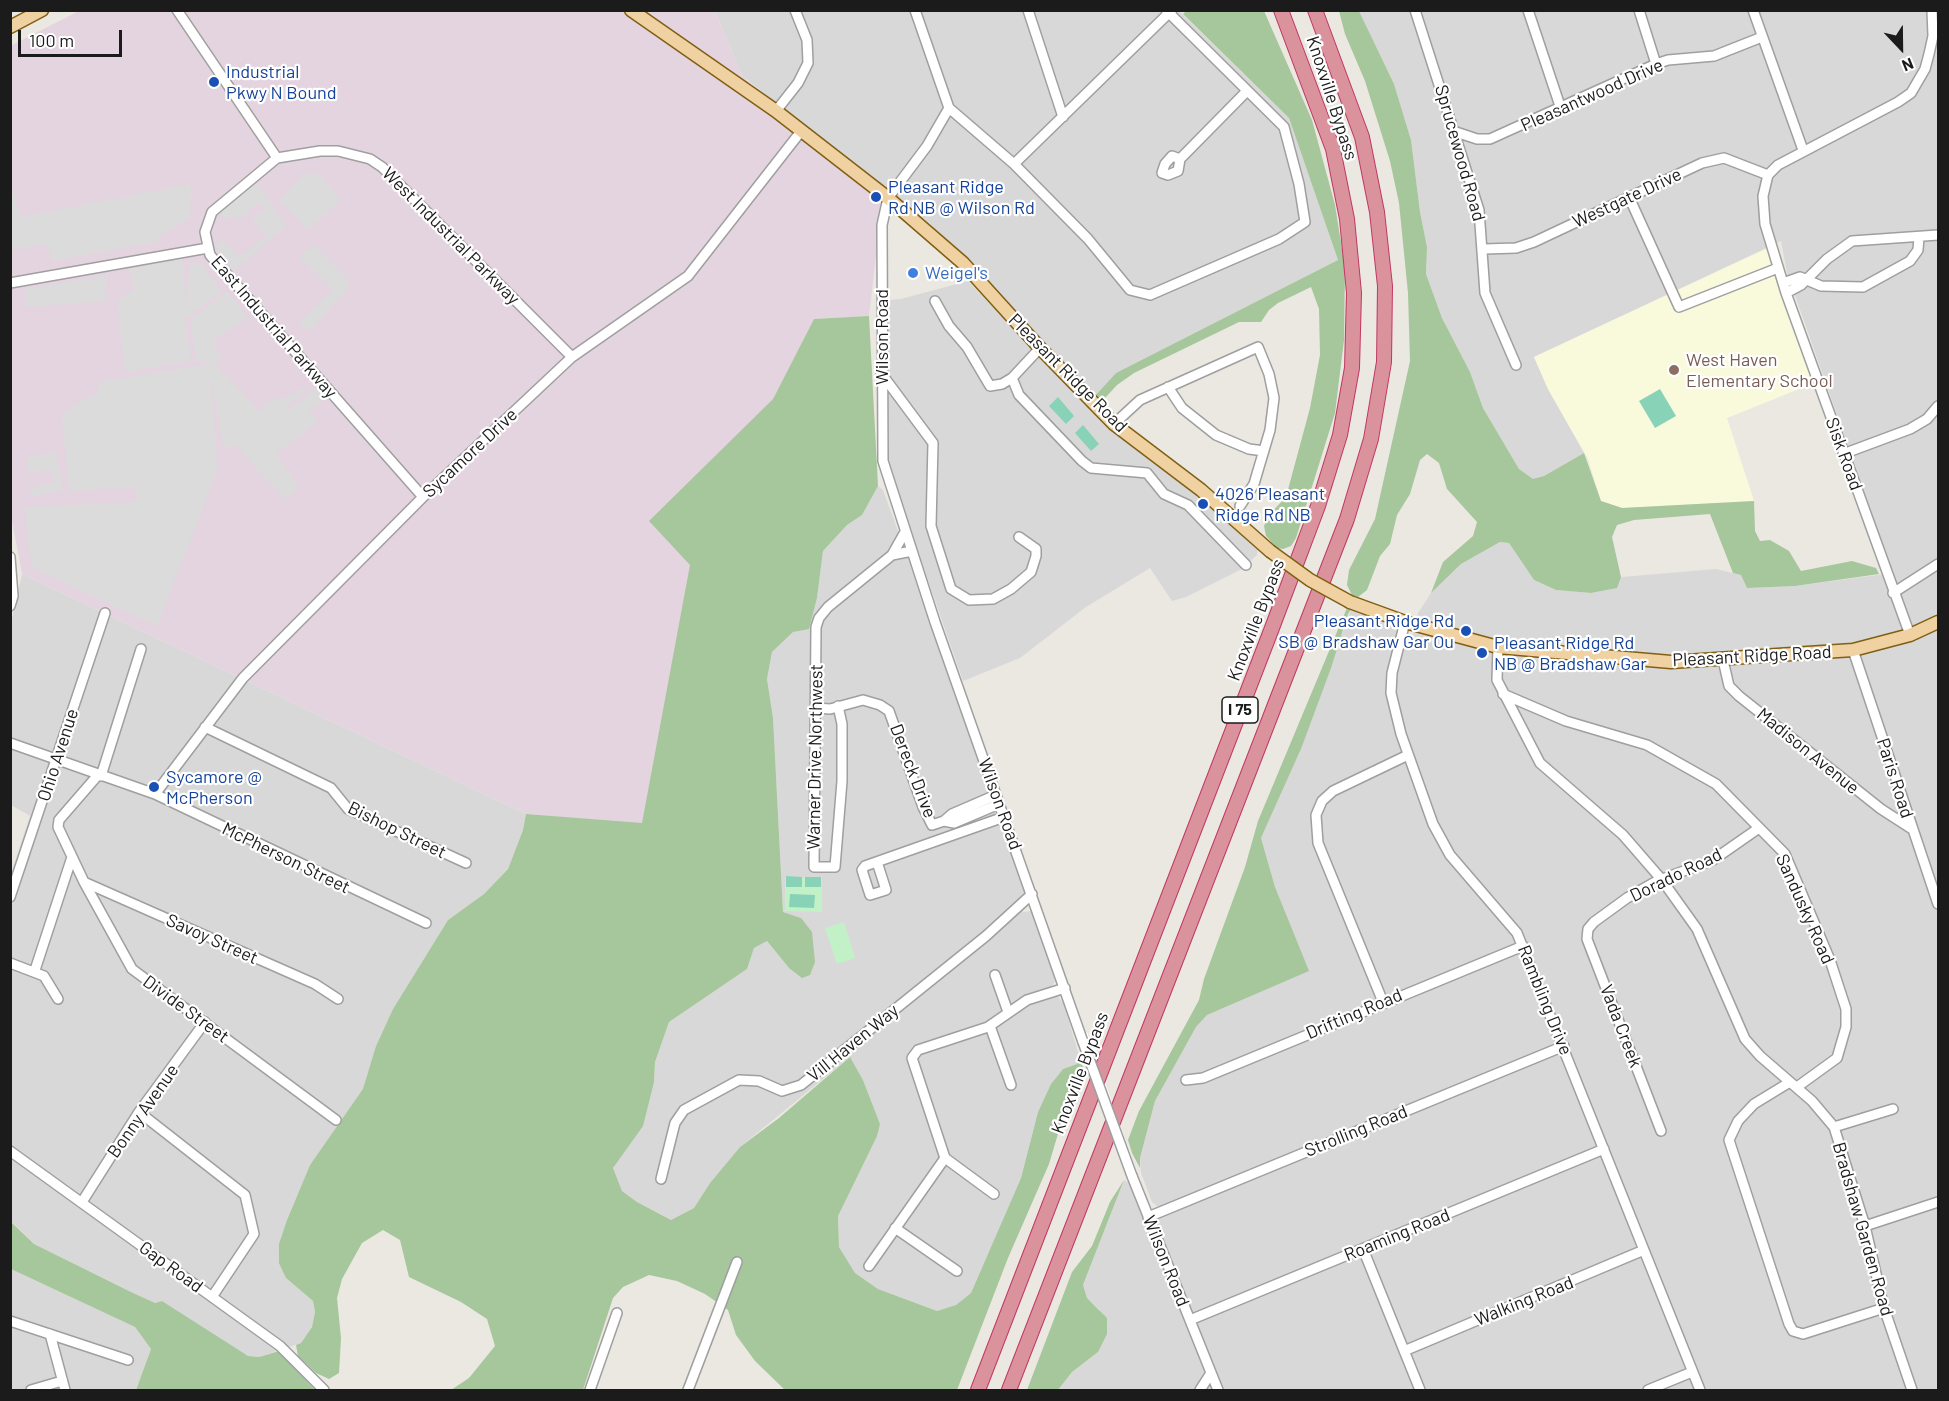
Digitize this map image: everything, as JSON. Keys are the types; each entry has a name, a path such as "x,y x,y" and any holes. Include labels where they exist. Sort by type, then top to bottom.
{"highway":[{"name":"Knoxville Bypass","path":"978,1390 1272,628 1318,506 1340,435 1352,368 1354,293 1347,219 1333,149 1281,10"},
{"name":"Knoxville Bypass","path":"1009,1390 1347,519 1371,439 1384,362 1385,286 1377,212 1362,137 1315,10"}],"main road":[{"path":"10,27 42,10"},
{"name":"Pleasant Ridge Road","path":"631,10 802,130 888,198 963,263 1040,348 1114,424 1201,490 1270,551 1310,580 1350,602 1405,622 1498,648 1621,660 1671,662 1853,650 1910,635 1938,622"}],"street":[{"path":"177,10 277,158"},
{"path":"776,111 798,83 808,63 807,40 795,10"},
{"path":"915,10 949,108 1014,164 1088,239 1130,290 1150,296 1279,239 1305,222 1299,184 1284,127 1246,92 1169,11 1014,164"},
{"path":"1028,10 1063,117"},
{"name":"Sprucewood Road","path":"1415,10 1456,132 1479,210 1484,249 1485,293 1516,365"},
{"path":"1528,10 1561,109"},
{"path":"1639,10 1656,64"},
{"path":"1753,10 1803,150"},
{"path":"1768,175 1778,165 1803,150 1892,106 1911,93 1925,69 1929,54 1933,36 1932,10"},
{"name":"Pleasantwood Drive","path":"1456,132 1477,139 1490,139 1561,109 1656,64 1668,60 1713,56 1762,37"},
{"path":"1180,159 1246,92"},
{"path":"888,198 927,146 949,108"},
{"name":"Sycamore Drive","path":"155,794 243,678 423,497 572,357 688,276 802,130"},
{"name":"West Industrial Parkway","path":"277,158 320,151 338,151 370,159 382,167 572,357"},
{"name":"East Industrial Parkway","path":"277,158 212,212 205,232 210,255 423,497"},
{"name":"Westgate Drive","path":"1484,249 1516,248 1534,242 1702,163 1724,158 1768,175"},
{"name":"Sisk Road","path":"1768,175 1763,210 1778,268 1910,635"},
{"path":"1629,197 1679,307 1778,268"},
{"name":"Wilson Road","path":"888,198 882,225 883,461 905,532 1083,1042 1132,1176 1218,1390"},
{"path":"1786,293 1801,285 1841,247 1852,241 1938,235"},
{"path":"1783,283 1800,277 1821,286 1863,287 1910,261 1918,250 1919,237"},
{"path":"10,283 208,248"},
{"path":"935,301 949,326 968,347 990,386 1002,384 1012,378 1040,348"},
{"path":"1114,424 1140,400 1258,347 1269,374 1274,398 1264,451 1254,484 1240,506"},
{"path":"881,373 933,443 931,526 951,589 969,600 993,599 1011,589 1031,572 1036,556 1036,549 1019,537"},
{"path":"1012,378 1019,395 1082,461 1091,468 1147,473 1164,494 1188,504 1246,566"},
{"path":"1168,387 1182,408 1216,435 1249,449 1264,451"},
{"path":"1843,454 1910,429 1927,419 1938,406"},
{"path":"1188,504 1201,490"},
{"path":"892,555 905,532"},
{"name":"Warner Drive Northwest","path":"838,706 842,724 842,782 835,867 814,867 816,627 819,618 828,607 892,555 912,551"},
{"path":"10,557 10,606"},
{"path":"1893,593 1938,564"},
{"name":"Ohio Avenue","path":"10,897 105,613"},
{"name":"Rambling Drive","path":"1405,622 1392,673 1391,693 1408,754 1443,843 1517,933 1700,1390"},
{"name":"Bradshaw Garden Road","path":"1498,648 1497,680 1540,763 1623,836 1662,880 1697,929 1745,1039 1834,1127 1865,1226 1884,1308 1912,1390"},
{"path":"100,775 141,649"},
{"name":"Paris Road","path":"1853,650 1911,829 1938,904"},
{"name":"Madison Avenue","path":"1723,660 1729,686 1739,696 1881,809 1911,829"},
{"name":"Sandusky Road","path":"1503,694 1566,721 1647,745 1716,784 1785,854 1830,960 1846,1009 1846,1027 1837,1058 1794,1085 1754,1104 1738,1121 1728,1140 1793,1330 1797,1333 1811,1332 1884,1308"},
{"name":"Dereck Drive","path":"816,708 830,709 869,700 889,711 923,807 932,825 944,821 951,814 997,799"},
{"name":"Bishop Street","path":"205,727 331,788 348,809 466,863"},
{"name":"McPherson Street","path":"10,743 155,794 426,924"},
{"path":"1383,1002 1318,843 1316,815 1322,801 1333,791 1408,754"},
{"name":"Divide Street","path":"100,775 59,820 58,827 84,882 132,969 336,1120"},
{"path":"877,862 1004,817"},
{"name":"Dorado Road","path":"1594,922 1627,898 1662,880 1713,860 1759,828"},
{"path":"35,970 72,857"},
{"name":"Savoy Street","path":"84,882 315,984 338,999"},
{"name":"Vill Haven Way","path":"661,1179 675,1123 684,1110 740,1080 753,1079 782,1090 801,1085 986,936 1032,894"},
{"name":"Vada Creek","path":"1594,922 1588,929 1587,939 1661,1131"},
{"name":"Drifting Road","path":"1186,1080 1203,1078 1522,946"},
{"path":"10,963 35,970 50,983 58,999"},
{"path":"995,975 1008,1012"},
{"path":"994,1194 945,1158 912,1058 918,1050 990,1026 1027,1000 1065,988"},
{"name":"Bonny Avenue","path":"82,1202 139,1112 206,1022"},
{"path":"990,1026 1011,1085"},
{"name":"Strolling Road","path":"1148,1217 1564,1046"},
{"path":"1834,1127 1893,1109"},
{"path":"139,1112 245,1195 254,1234 212,1297"},
{"name":"Roaming Road","path":"1190,1320 1604,1149"},
{"name":"Gap Road","path":"10,1152 280,1346 324,1390"},
{"path":"869,1266 945,1158"},
{"path":"1865,1226 1938,1202"},
{"path":"895,1228 957,1271"},
{"path":"1363,1249 1420,1390"},
{"name":"Walking Road","path":"1404,1351 1644,1250"},
{"path":"688,1390 737,1262"},
{"path":"590,1390 617,1313"},
{"path":"10,1321 128,1360"},
{"path":"31,1390 64,1386 50,1334"},
{"path":"1648,1390 1692,1372"},
{"path":"1200,1390 1211,1373"}],"shaded area":[{"path":"79,11 715,11 742,76 882,204 869,316 814,319 773,399 650,521 691,565 642,824 526,814 22,574 10,510 10,46"},
{"path":"715,11 1179,11 1289,118 1338,260 1116,373 1093,398 929,223 742,76"},
{"path":"1359,11 1938,11 1938,1390 1058,1390 1072,1372 1098,1352 1100,1310 1087,1298 1083,1285 1124,1180 1129,1183 1149,1232 1156,1229 1156,1222 1162,1216 1158,1207 1152,1202 1141,1173 1140,1158 1155,1101 1196,1027 1207,1015 1308,971 1275,887 1261,838 1301,749 1351,609 1389,624 1396,631 1413,634 1418,613 1431,593 1461,564 1500,542 1509,543 1534,580 1556,590 1591,593 1616,588 1621,577 1716,569 1741,575 1747,588 1795,586 1893,573 1787,273 1781,241 1534,357 1548,389 1584,453 1533,480 1519,469 1483,408 1470,372 1442,318 1426,274 1427,247 1411,140 1394,84"},
{"path":"304,173 321,175 341,200 308,229 279,201"},
{"path":"257,183 286,226 234,271 215,247 223,240 239,257 266,236 252,219 265,209 260,202 239,219 234,215 225,220 221,215 216,215"},
{"path":"10,184 21,217 191,184 190,217 158,237 159,241 52,261 47,244 11,250"},
{"path":"315,245 348,280 348,290 310,330 298,323 333,290 298,257"},
{"name":"West Haven Elementary School","path":"1768,248 1814,383 1727,418 1754,501 1622,508 1601,501 1588,459 1548,389 1534,357"},
{"path":"182,259 186,304 190,264 200,262 221,291 185,319 191,361 125,372 117,301 134,290 130,269"},
{"path":"107,276 105,301 25,307 25,289"},
{"path":"968,281 1084,403 1195,492 1258,548 1257,555 1240,570 1186,597 1172,601 1150,568 1086,607 1020,658 963,681 891,474 886,437 886,390 888,388 888,300 901,299"},
{"path":"227,291 248,318 215,338 214,348 222,357 216,362 217,368 259,411 275,397 279,400 313,384 286,408 290,410 317,387 324,398 309,411 317,422 276,454 299,487 284,499 235,444 224,449 210,376 218,468 157,626 32,567 24,507 134,502 139,498 135,488 69,491 62,415 88,397 97,395 99,382 209,364 208,361 196,362 191,320"},
{"path":"56,452 63,490 33,496 28,488 53,483 52,469 29,473 26,457"},
{"path":"878,486 883,490 898,531 899,536 894,545 909,556 1026,894 1019,902 1023,912 1033,911 1055,981 1051,988 1064,1004 1079,1056 1077,1064 1063,1069 1051,1084 1038,1112 1021,1178 971,1293 956,1305 937,1311 878,1289 855,1273 839,1247 838,1216 880,1124 863,1080 850,1057 740,1147 710,1183 694,1208 671,1220 637,1202 622,1191 613,1168 654,1082 655,1062 669,1022 747,969 754,948 767,941 789,968 801,918 783,912 773,718 767,679 772,652 793,632 809,628 817,598 823,551 847,525 862,515"},
{"path":"22,574 526,814 523,830 508,869 484,894 448,920 393,1009 376,1046 364,1089 310,1165 287,1220 286,1278 313,1301 315,1312 312,1327 301,1343 259,1357 248,1356 235,1350 162,1301 155,1303 34,1244 11,1221 10,877 30,816 11,805 10,627"},
{"path":"11,1269 135,1327 151,1349 136,1390 11,1390"}],"green space":[{"path":"1187,10 1264,11 1312,120 1335,205 1345,268 1344,340 1335,413 1296,538 1291,546 1283,549 1277,548 1266,536 1264,526 1269,515 1286,497 1310,408 1320,355 1319,309 1311,287 1278,303 1269,310 1261,322 1239,322 1134,373 1117,385 1105,398 1100,400 1093,398 1116,373 1338,260 1289,118 1183,14"},
{"path":"1339,11 1359,11 1394,84 1411,140 1427,247 1426,274 1442,318 1470,372 1483,408 1519,469 1533,479 1544,476 1584,453 1601,501 1622,508 1754,501 1755,531 1760,541 1770,540 1789,551 1801,571 1852,561 1876,568 1879,574 1795,586 1747,588 1741,575 1733,573 1710,514 1634,520 1617,525 1612,537 1621,577 1617,588 1591,593 1556,590 1534,580 1509,543 1500,542 1461,564 1431,593 1443,562 1473,536 1477,522 1447,489 1439,463 1427,454 1420,460 1410,494 1397,515 1390,544 1380,556 1367,590 1358,597 1352,595 1347,585 1349,570 1375,519 1410,361 1408,293 1399,203 1390,161 1365,81 1345,34"},
{"path":"869,316 878,486 862,515 847,525 823,551 817,598 809,629 793,632 772,652 767,679 773,718 783,912 801,918 812,932 815,962 810,975 802,978 789,968 767,941 754,948 747,969 669,1022 655,1062 654,1082 643,1126 613,1168 622,1191 637,1202 671,1220 694,1208 710,1183 740,1147 779,1118 850,1057 863,1080 880,1124 877,1136 838,1216 839,1247 855,1273 878,1289 937,1311 956,1305 971,1293 1021,1178 1038,1112 1051,1084 1063,1069 1077,1064 1079,1056 1085,1073 1080,1090 1060,1127 1049,1164 1008,1258 957,1390 785,1390 755,1361 736,1335 728,1310 705,1294 677,1281 649,1275 623,1287 613,1298 583,1390 451,1390 469,1378 495,1346 487,1319 461,1302 409,1277 400,1240 383,1230 362,1243 342,1279 337,1298 341,1338 339,1373 329,1379 316,1373 298,1356 296,1345 301,1343 312,1327 315,1312 313,1301 286,1278 279,1263 279,1244 310,1165 363,1089 376,1046 393,1009 448,920 484,894 508,869 523,830 526,814 642,823 690,565 649,521 773,399 814,319"},
{"path":"1660,389 1676,416 1655,428 1639,401"},
{"path":"1058,397 1074,416 1066,424 1049,406"},
{"path":"1083,425 1099,444 1091,451 1075,433"},
{"path":"1347,608 1351,609 1301,749 1261,838 1275,887 1309,971 1207,1015 1196,1027 1155,1101 1140,1158 1140,1168 1128,1140 1139,1111 1199,1000 1204,979 1245,867 1258,821"},
{"path":"786,876 802,877 802,887 786,887"},
{"path":"785,877 822,877 822,912 785,911"},
{"path":"805,877 821,877 821,887 805,887"},
{"path":"790,894 815,895 814,908 789,907"},
{"path":"844,922 855,958 837,964 825,928"},
{"path":"1124,1180 1083,1285 1087,1298 1107,1318 1107,1334 1098,1352 1072,1372 1058,1390 1027,1390 1072,1272 1092,1246 1110,1202"},
{"path":"10,1221 34,1244 155,1303 162,1301 248,1356 259,1357 279,1351 315,1390 136,1390 151,1349 135,1327 11,1269"}],"pier":[{"path":"1087,1032 1137,1172 1128,1180 1080,1049"}],"place":[{"name":"Industrial Pkwy N Bound","path":"214,82"},
{"name":"Pleasant Ridge Rd NB @ Wilson Rd","path":"876,197"},
{"name":"Weigel's","path":"913,273"},
{"name":"West Haven Elementary School","path":"1674,370"},
{"name":"4026 Pleasant Ridge Rd NB","path":"1203,504"},
{"name":"Pleasant Ridge Rd SB @ Bradshaw Gar Ou","path":"1466,631"},
{"name":"Pleasant Ridge Rd NB @ Bradshaw Gar","path":"1482,653"},
{"name":"Sycamore @ McPherson","path":"154,787"}]}
